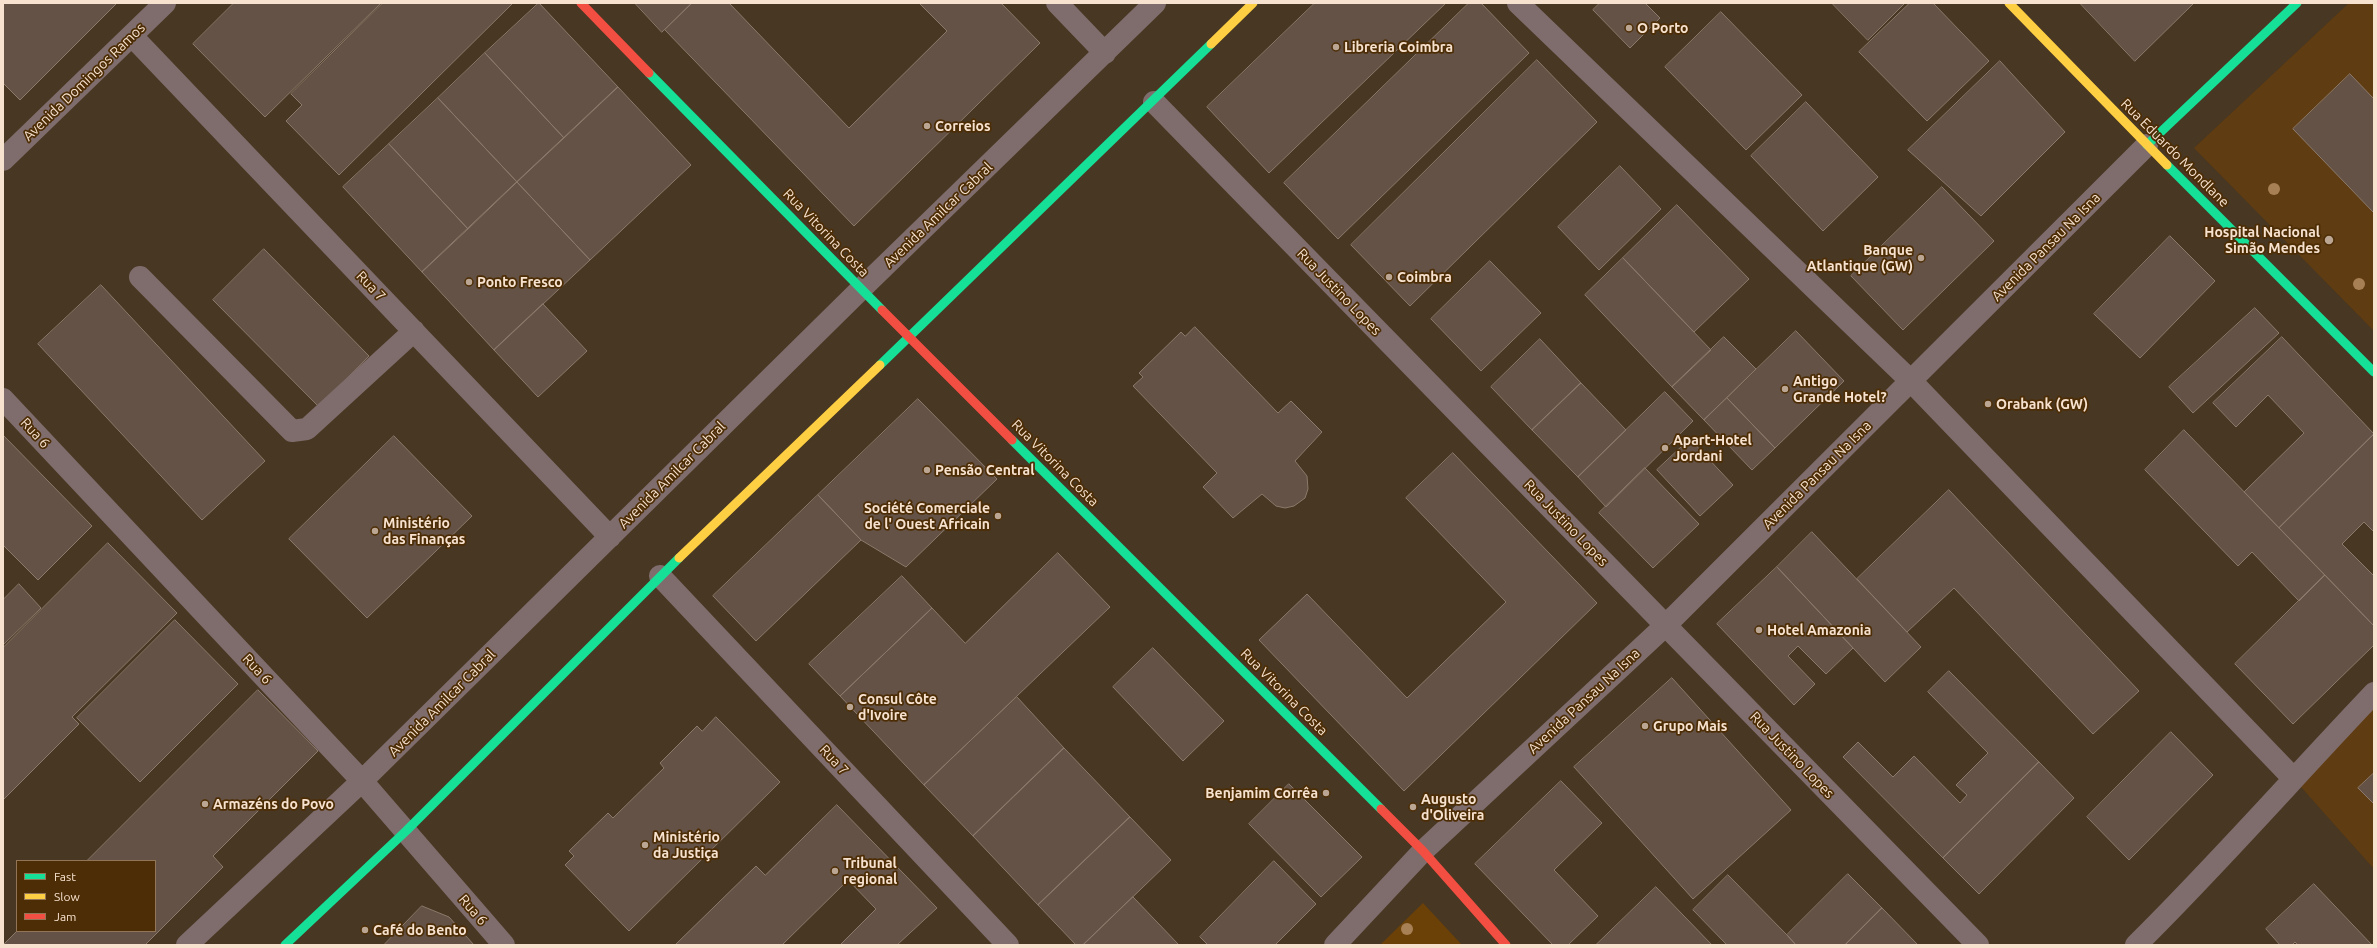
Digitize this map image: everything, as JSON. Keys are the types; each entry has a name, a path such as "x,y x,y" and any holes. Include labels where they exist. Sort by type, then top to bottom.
{"street":[{"name":"Avenida Domingos Ramos","path":"3,160 165,3"},
{"name":"Rua Vitorina Costa","path":"581,3 861,289 1423,851 1506,945"},
{"path":"1057,3 1105,53"},
{"name":"Avenida Amilcar Cabral","path":"186,945 362,781 861,289 1155,3"},
{"path":"285,945 406,831 660,576 910,338 1154,102 1253,3"},
{"path":"1518,3 1912,382 2293,778"},
{"name":"Rua Eduardo Mondlane","path":"2010,3 2147,145 2374,372"},
{"name":"Avenida Pansau Na Isna","path":"1335,945 1423,851 1666,625 1912,382 2147,145 2296,3"},
{"name":"Rua 7","path":"132,36 610,536"},
{"name":"Rua Justino Lopes","path":"1154,102 1978,945"},
{"path":"140,277 292,431 307,429 414,331"},
{"name":"Rua 6","path":"3,399 362,781 504,945"},
{"name":"Rua 7","path":"660,576 1008,945"},
{"path":"2136,945 2180,902 2293,778 2374,693"}],"shaded area":[{"name":"Hospital Nacional Simão Mendes","path":"2349,3 2374,3 2374,331 2194,148"},
{"path":"2374,693 2374,869 2293,778"},
{"path":"1423,903 1462,945 1380,945"}],"building":[{"path":"3,3 117,3 20,100 3,83"},
{"path":"234,3 381,3 265,117 193,44"},
{"path":"383,3 513,3 339,175 286,121 302,105 291,94"},
{"path":"539,3 618,87 564,138 485,53"},
{"path":"635,3 692,3 662,32"},
{"path":"692,3 729,3 849,128 947,31 919,3 1001,3 1040,43 854,226 665,30"},
{"path":"1315,3 1446,3 1269,173 1207,107"},
{"path":"1469,3 1481,3 1529,53 1338,239 1284,183"},
{"path":"1600,3 1645,3 1660,18 1630,48 1593,10"},
{"path":"1832,3 1905,3 1868,40"},
{"path":"1910,3 1933,3 1989,61 1927,121 1859,52"},
{"path":"2080,3 2194,3 2135,61"},
{"path":"1721,12 1802,95 1746,150 1665,67"},
{"path":"485,53 564,138 517,182 438,98"},
{"path":"1537,60 1597,122 1410,306 1351,245"},
{"path":"2000,61 2065,132 1981,216 1908,150"},
{"path":"2350,74 2374,99 2374,213 2293,129"},
{"path":"618,87 691,165 590,260 517,182"},
{"path":"438,98 517,182 468,229 389,144"},
{"path":"1806,102 1878,177 1823,231 1751,156"},
{"path":"389,144 468,229 422,272 343,187"},
{"path":"1620,166 1661,209 1599,270 1558,227"},
{"path":"517,182 590,260 494,350 422,272"},
{"path":"1942,187 1994,241 1903,330 1851,276"},
{"path":"1677,205 1749,279 1694,332 1623,258"},
{"path":"2170,236 2215,281 2140,358 2094,314"},
{"path":"264,249 369,356 319,407 213,300"},
{"path":"1623,258 1711,350 1672,387 1585,295"},
{"path":"1490,261 1541,313 1481,371 1431,319"},
{"path":"101,285 265,461 202,520 38,344"},
{"path":"543,304 587,351 538,397 494,350"},
{"path":"2255,308 2279,333 2193,413 2169,387"},
{"path":"1195,327 1278,413 1291,401 1322,432 1295,461 1307,476 1308,489 1305,498 1294,506 1285,508 1276,506 1262,494 1233,518 1203,487 1217,473 1133,386 1143,377 1139,373 1181,332 1185,336"},
{"name":"Antigo Grande Hotel?","path":"1796,331 1844,381 1775,448 1727,398"},
{"path":"1724,337 1756,369 1704,420 1672,387"},
{"path":"2282,337 2374,434 2279,528 2244,492 2304,433 2268,395 2236,427 2213,403"},
{"path":"1540,339 1581,383 1532,430 1491,387"},
{"path":"1581,383 1626,430 1578,477 1532,430"},
{"path":"1665,392 1693,421 1606,507 1578,477"},
{"path":"1727,398 1775,448 1752,470 1704,420"},
{"name":"Pensão Central","path":"918,399 997,479 906,567 861,540 818,495"},
{"path":"2184,430 2325,575 2299,601 2252,552 2238,566 2145,470"},
{"path":"2374,434 2374,532 2364,522 2342,544 2374,576 2374,626 2279,528"},
{"path":"3,435 92,526 38,580 3,545"},
{"path":"394,436 472,516 367,618 289,539"},
{"path":"1690,439 1733,485 1700,516 1657,470"},
{"path":"1453,453 1597,603 1404,791 1259,640 1307,594 1407,698 1506,602 1406,498"},
{"path":"1645,468 1699,524 1653,568 1599,513"},
{"path":"1949,490 2139,691 2093,734 1954,588 1907,632 1857,579"},
{"path":"818,495 861,540 756,641 713,596"},
{"path":"1812,532 1921,647 1885,682 1777,567"},
{"path":"108,543 177,613 72,717 79,724 3,800 3,648"},
{"path":"1058,553 1110,607 924,785 840,696 932,608 965,643"},
{"path":"1777,567 1853,648 1826,674 1798,646 1788,656 1815,684 1794,705 1717,624"},
{"path":"2325,575 2374,626 2374,645 2293,724 2235,664"},
{"path":"902,576 932,608 840,696 809,664"},
{"path":"19,584 41,608 3,645 3,600"},
{"path":"175,620 238,684 140,782 77,718"},
{"path":"1153,648 1224,721 1183,761 1113,687"},
{"path":"1949,671 2039,762 1943,858 1843,757 1858,742 1893,777 1914,756 1960,803 1967,795 1956,785 1988,753 1928,692"},
{"path":"1672,678 1791,810 1693,899 1574,767"},
{"name":"Armazéns do Povo","path":"258,690 318,751 213,856 223,867 145,945 3,945 16,932 156,932 156,860 88,860"},
{"path":"1017,697 1064,748 973,836 924,785"},
{"path":"716,717 780,782 629,931 565,865 574,856 569,851 608,813 613,818 664,768 660,763 697,726 702,731"},
{"path":"2171,732 2213,775 2129,860 2087,817"},
{"path":"1064,748 1130,817 1038,905 973,836"},
{"path":"2039,762 2074,798 1979,894 1943,858"},
{"path":"2374,773 2374,804 2358,788"},
{"path":"1561,781 1602,823 1554,870 1598,916 1568,945 1553,945 1475,864"},
{"path":"1289,784 1362,857 1321,897 1249,824"},
{"name":"Tribunal regional","path":"837,805 937,908 897,945 840,945 876,909 848,880 782,945 675,945 756,866 765,875"},
{"path":"1130,817 1171,860 1083,945 1076,945 1038,905"},
{"path":"1274,861 1316,904 1275,945 1208,945 1200,937"},
{"path":"1848,874 1882,908 1845,945 1796,945 1787,935"},
{"path":"1728,875 1796,945 1727,945 1693,910"},
{"path":"2314,884 2372,945 2298,945 2295,942 2292,945 2280,945 2266,929"},
{"path":"1656,887 1712,945 1596,945"},
{"path":"1133,897 1179,945 1083,945"},
{"path":"422,906 449,917 474,945 384,945"},
{"path":"1882,908 1918,945 1845,945"}],"traffic: fast":[{"path":"2147,145 2297,3"},
{"path":"880,365 1211,44"},
{"path":"649,73 882,310"},
{"path":"2167,165 2374,372"},
{"path":"1012,440 1381,809"},
{"path":"285,945 406,831 679,558"}],"traffic: slow":[{"path":"1211,44 1253,3"},
{"path":"2009,3 2167,165"},
{"path":"679,558 880,365"}],"traffic: jam":[{"path":"581,3 649,73"},
{"path":"882,310 1012,440"},
{"path":"1381,809 1423,851 1506,945"}],"place":[{"name":"O Porto","path":"1629,28"},
{"name":"Libreria Coimbra","path":"1336,47"},
{"name":"Correios","path":"927,126"},
{"name":"Hospital Nacional Simão Mendes","path":"2329,240"},
{"name":"Banque Atlantique (GW)","path":"1921,258"},
{"name":"Coimbra","path":"1389,277"},
{"name":"Ponto Fresco","path":"469,282"},
{"name":"Antigo Grande Hotel?","path":"1785,389"},
{"name":"Orabank (GW)","path":"1988,404"},
{"name":"Apart-Hotel Jordani","path":"1665,448"},
{"name":"Pensão Central","path":"927,470"},
{"name":"Société Comerciale de l' Ouest Africain","path":"998,516"},
{"name":"Ministério das Finanças","path":"375,531"},
{"name":"Hotel Amazonia","path":"1759,630"},
{"name":"Consul Côte d'Ivoire","path":"850,707"},
{"name":"Grupo Mais","path":"1645,726"},
{"name":"Benjamim Corrêa","path":"1326,793"},
{"name":"Armazéns do Povo","path":"205,804"},
{"name":"Augusto d'Oliveira","path":"1413,807"},
{"name":"Ministério da Justiça","path":"645,845"},
{"name":"Tribunal regional","path":"835,871"},
{"name":"Café do Bento","path":"365,930"}]}
